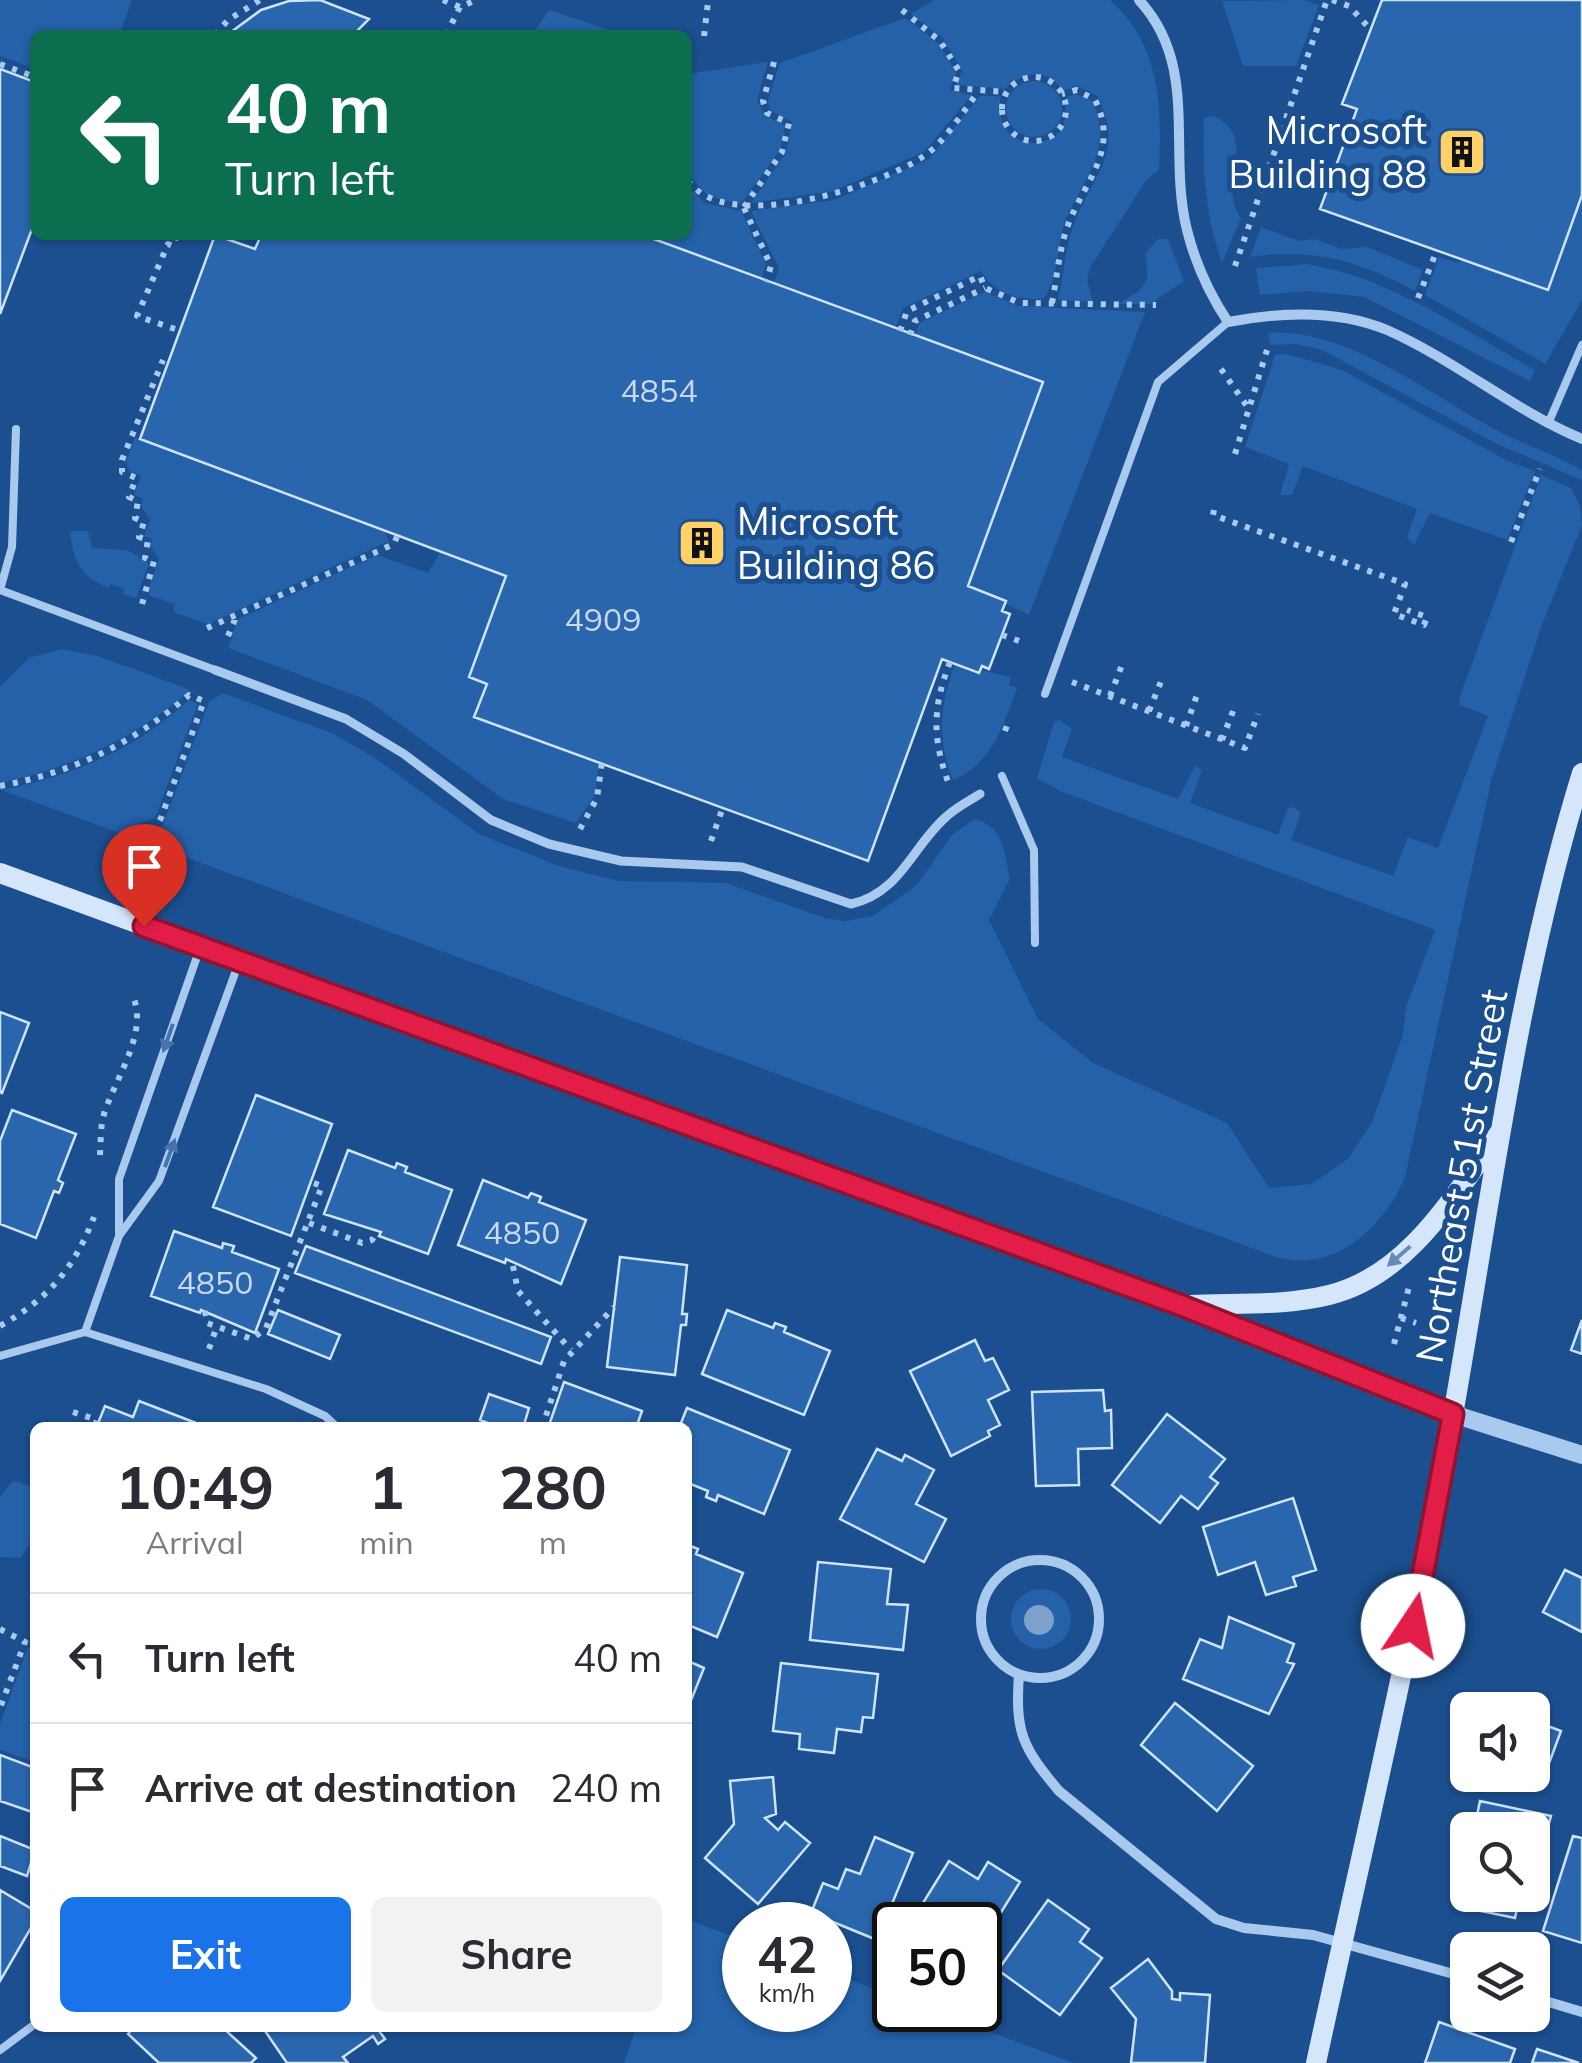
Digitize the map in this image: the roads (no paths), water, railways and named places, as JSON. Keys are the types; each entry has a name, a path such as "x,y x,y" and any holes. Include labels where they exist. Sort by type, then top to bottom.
{"main road":[{"name":"Northeast 51st Street","path":"1316,2063 1403,1674 1552,882 1582,772"},
{"path":"0,873 1183,1306 1453,1414"},
{"path":"1183,1306 1298,1300 1331,1294 1367,1280 1417,1241 1504,1126"}],"street":[{"path":"1139,0 1156,18 1178,78 1186,229 1212,298 1228,322 1288,312 1386,330 1548,424 1582,439"},
{"path":"215,670 346,719 404,754 491,820 549,844 621,861 742,867 851,904 865,901 898,878 946,816 980,794"},
{"path":"1453,1414 1582,1455"},
{"path":"1044,1559 1064,1564 1093,1592 1099,1612 1097,1632 1089,1651 1075,1666 1057,1676 1019,1675 990,1652 982,1634 984,1597 998,1576 1020,1563 1044,1559"},
{"path":"1019,1675 1016,1721 1026,1746 1059,1791 1216,1919 1342,1942 1450,1973"},
{"path":"1550,2002 1582,2012"}],"lane":[{"path":"1045,694 1158,382 1228,322"},
{"path":"1548,424 1582,345"},
{"path":"16,429 12,547 0,590 215,670"},
{"path":"1002,776 1034,850 1035,943"},
{"path":"119,1236 119,1179 201,946"},
{"path":"85,1332 119,1236 160,1181 240,961"},
{"path":"0,1356 85,1332 266,1389 332,1422"},
{"path":"0,2050 30,2028"}],"place":[{"name":"Microsoft Building 88","path":"1462,152"},
{"name":"Microsoft Building 86","path":"702,543"}]}
